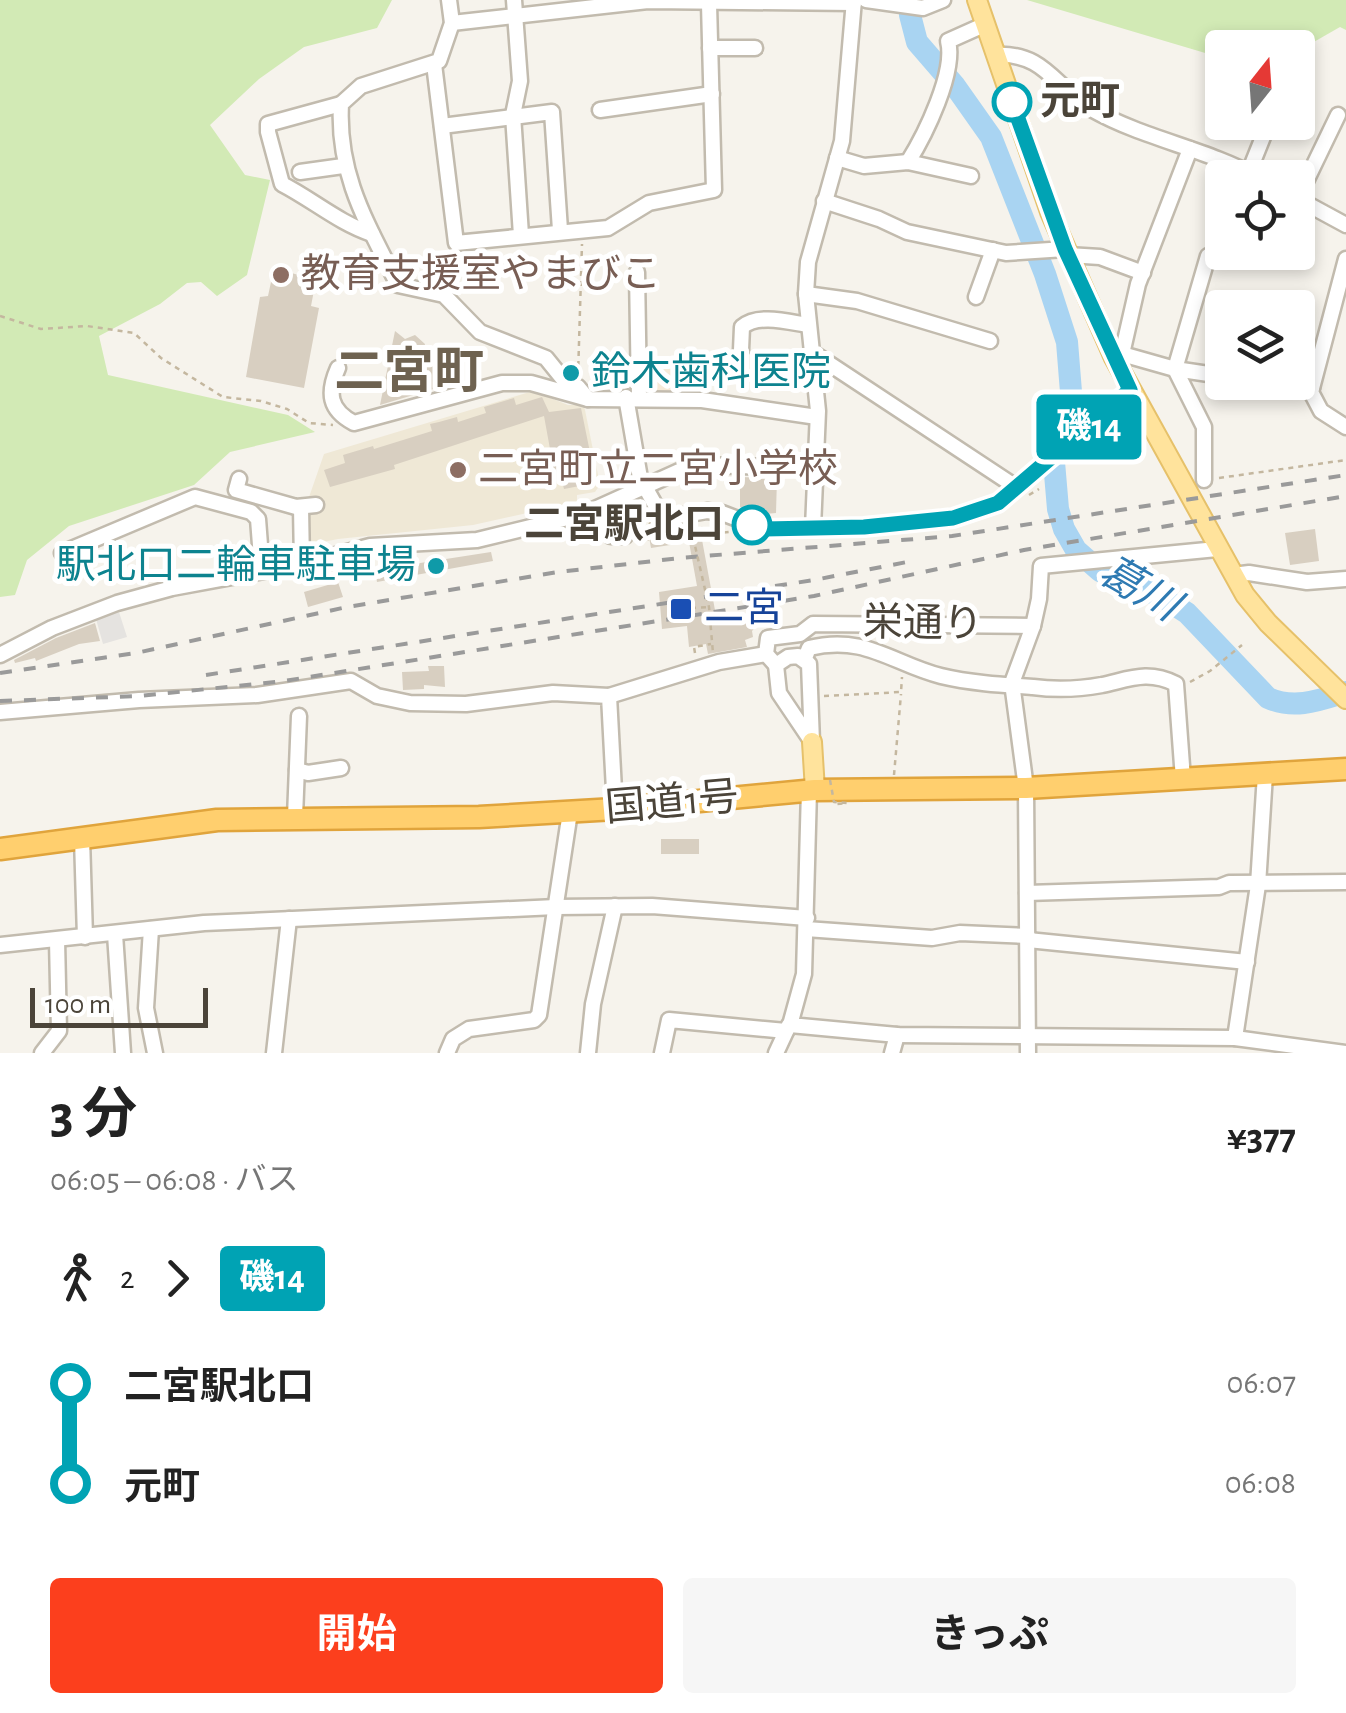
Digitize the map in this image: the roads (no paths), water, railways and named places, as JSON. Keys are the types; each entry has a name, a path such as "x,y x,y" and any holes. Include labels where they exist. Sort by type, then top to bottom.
{"highway":[{"name":"国道1号","path":"0,848 217,820 446,818 570,812 818,787 1026,788 1346,769"}],"main road":[{"path":"977,0 1062,251 1118,356 1130,390 1233,575 1268,623 1346,699"},
{"path":"812,742 818,787"}],"street":[{"path":"372,234 344,225 314,200 282,184 268,124 341,104 361,86 434,64 445,52 452,23 448,0"},
{"path":"452,23 514,7 648,1 858,1 923,8 943,0"},
{"path":"813,528 818,417 806,294 808,262 842,140 858,1"},
{"path":"434,64 456,242 608,228 649,203 714,190 709,4"},
{"path":"514,7 520,81 513,116 521,235"},
{"path":"908,162 929,124 942,85 951,54 948,41 986,24"},
{"path":"710,48 755,48"},
{"path":"996,55 1017,54 1038,64 1093,110 1215,160"},
{"path":"610,114 660,96 712,94"},
{"path":"341,104 339,137 344,166 398,285 444,295 480,332 546,358 568,384 583,393"},
{"path":"442,126 552,112 560,230"},
{"path":"1315,163 1338,115"},
{"path":"1190,149 1142,273 1118,356 1205,373"},
{"path":"837,158 864,166 908,162 970,176"},
{"path":"300,172 344,166"},
{"path":"824,201 906,232 993,250 1062,251 1100,257 1142,273"},
{"path":"1315,206 1345,221"},
{"path":"976,297 993,250"},
{"path":"1315,377 1346,259"},
{"path":"1204,480 1204,427 1175,369 1205,266"},
{"path":"636,272 632,398 644,486 658,510 673,518 707,511 764,529 864,527 953,518 998,503 1130,390"},
{"path":"806,294 871,304 990,341"},
{"path":"737,340 748,322 808,324"},
{"path":"813,352 1018,485"},
{"path":"338,368 330,386 331,400 337,412 354,423 502,382 632,398 702,400 818,417"},
{"path":"1313,400 1346,428"},
{"path":"0,656 52,628 118,603 370,546 476,540 609,504 700,464 815,468"},
{"path":"239,479 236,490 308,506 302,564"},
{"path":"62,553 88,535 196,497 251,512 258,520 262,571"},
{"path":"1028,1053 1026,788 1012,683 1039,599 1041,566 1217,549"},
{"path":"1233,575 1307,582 1346,579"},
{"name":"栄通り","path":"800,634 813,624 1032,626"},
{"path":"800,634 807,640 818,701 812,742 779,693 768,638 800,634"},
{"path":"0,712 257,695 351,681 377,696 410,703 466,704 553,693 609,696 718,662 771,660 807,653 821,645 864,646 938,676 1031,688 1070,688 1160,676 1176,684 1183,779"},
{"path":"609,696 615,808"},
{"path":"787,704 804,714 818,701"},
{"path":"295,818 299,716"},
{"path":"296,770 308,773 341,768"},
{"path":"1228,1044 1247,962 1258,885 1265,774"},
{"path":"776,1053 804,974 818,787"},
{"path":"447,1053 452,1038 469,1029 534,1020 539,1014 570,812"},
{"path":"82,838 85,936"},
{"path":"1027,893 1346,882"},
{"path":"0,945 288,919 615,906 932,938 960,934 1028,938 1247,962"},
{"path":"588,1053 593,1004 615,906"},
{"path":"274,1053 288,919"},
{"path":"151,929 146,1008 155,1053"},
{"path":"115,934 123,1053"},
{"path":"42,1053 58,1031 57,940"},
{"path":"662,1053 669,1020 897,1034 1228,1044 1346,1053"},
{"path":"892,1053 897,1034"}],"waterway":[{"name":"葛川","path":"912,0 910,15 917,42 991,137 1045,274 1067,342 1071,392 1058,431 1054,462 1058,509 1076,550 1100,571 1162,597 1187,613 1268,698 1298,703 1346,692"}],"railway":[{"path":"0,673 136,653 347,607 558,572 952,536 1346,475"},
{"path":"0,701 140,696 284,681 814,596 1024,550 1346,496"},
{"path":"206,675 907,562"}],"place":[{"name":"元町","path":"1012,102"},
{"name":"教育支援室やまびこ","path":"281,275"},
{"name":"鈴木歯科医院","path":"571,373"},
{"name":"二宮町立二宮小学校","path":"458,470"},
{"name":"二宮駅北口","path":"752,525"},
{"name":"駅北口二輪車駐車場","path":"436,566"},
{"name":"二宮","path":"681,609"}],"district":[{"name":"二宮町","path":"409,373"}]}
